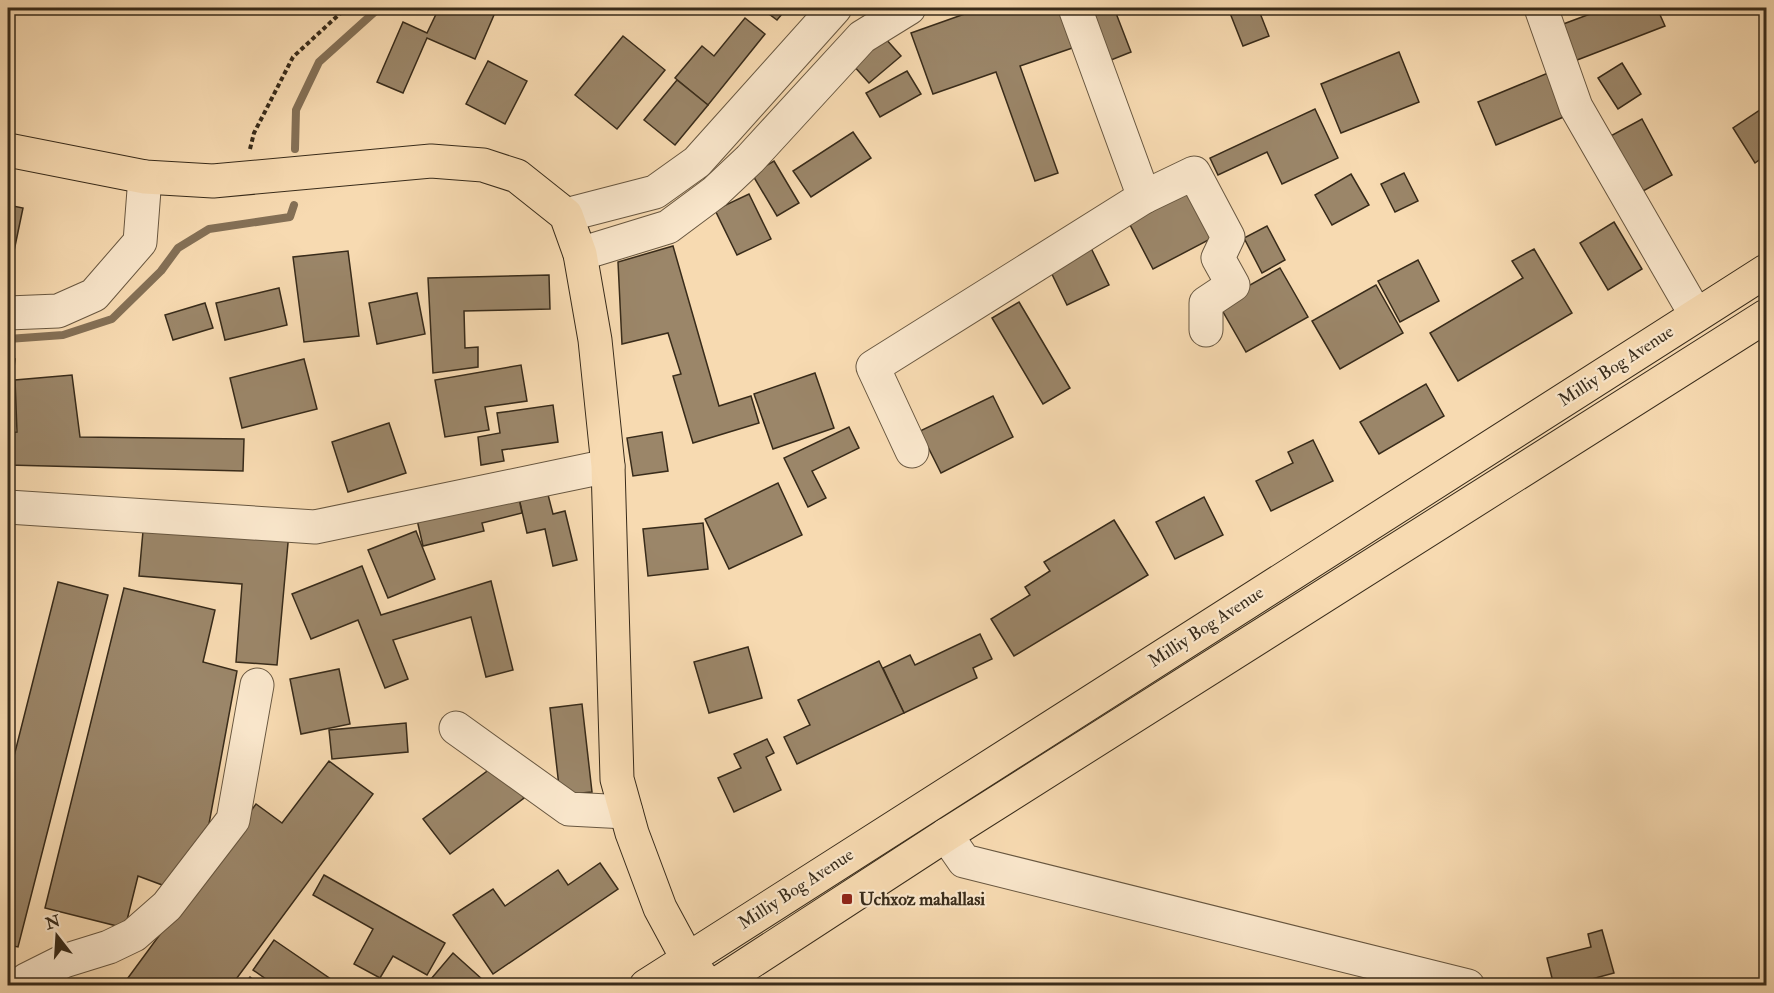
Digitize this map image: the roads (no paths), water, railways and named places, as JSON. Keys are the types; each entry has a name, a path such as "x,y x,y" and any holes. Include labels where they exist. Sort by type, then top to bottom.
{"main road":[{"path":"8,150 145,177 213,181 431,161 483,165 517,176 566,215 580,254 595,340 608,466 617,779 632,833 660,908 687,958 708,986"},
{"name":"Milliy Bog Avenue","path":"646,986 1767,271"},
{"name":"Milliy Bog Avenue","path":"714,986 946,835 1767,316"},
{"path":"1383,514 1402,546"},
{"path":"1213,623 1234,653"}],"street":[{"path":"566,215 656,192 697,162 835,8"},
{"path":"580,254 668,227 715,192 750,159 862,37 909,8"},
{"path":"1075,8 1144,197"},
{"path":"1541,8 1576,107 1696,315"},
{"path":"912,451 873,367 1144,197 1194,173 1228,237 1218,258 1233,285 1206,303 1206,330"},
{"path":"8,313 58,311 93,295 140,242 145,177"},
{"path":"8,507 315,527 608,466"},
{"path":"22,986 26,980 64,961 109,947 134,935 167,906 233,820 257,685"},
{"path":"456,728 569,809 626,812"},
{"path":"946,835 964,861 1468,986"}],"waterway":[{"path":"295,149 296,110 319,62 379,8"},
{"path":"8,339 63,335 112,319 161,271 178,248 209,229 290,217 294,205"}],"place":[{"name":"Uchxoz mahallasi","path":"847,899"}]}
